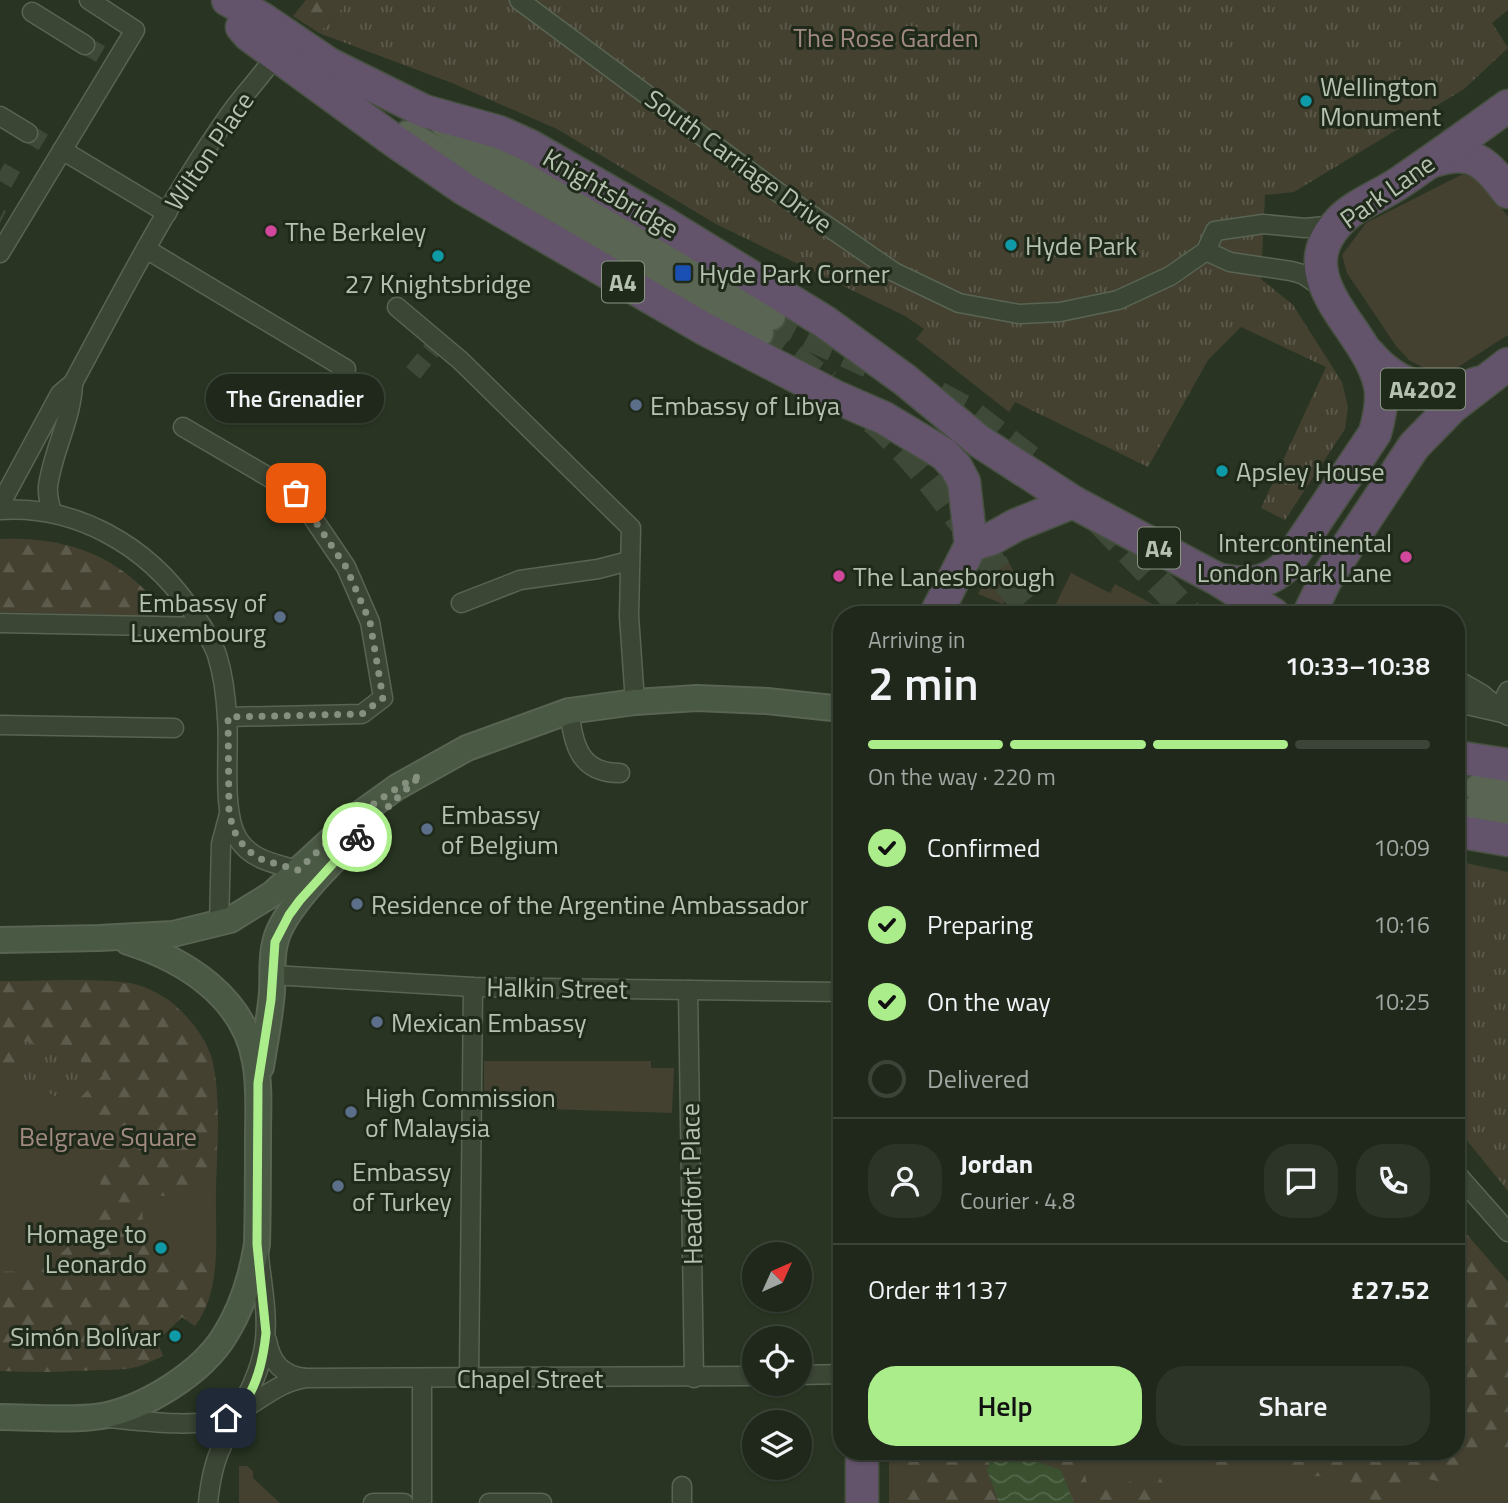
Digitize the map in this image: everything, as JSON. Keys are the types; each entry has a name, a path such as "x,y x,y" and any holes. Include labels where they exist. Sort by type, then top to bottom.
{"highway":[{"name":"A4","path":"219,0 249,35 466,190 703,328 920,437 944,454 956,467 964,482 971,545"},
{"name":"Knightsbridge","path":"228,0 261,18 329,64 424,111 499,132 530,146 662,222 825,322 905,380 979,442 1073,502"},
{"name":"Park Lane","path":"1217,579 1241,584 1275,576 1292,559 1375,433 1381,411 1381,390 1376,371 1365,349 1325,289 1319,262 1324,244 1336,225 1348,214 1508,106"},
{"name":"A4202","path":"1428,162 1447,156 1467,156 1479,160 1489,167 1508,192"},
{"name":"A4202","path":"1365,349 1388,373 1400,381 1433,391 1463,389 1500,370"},
{"name":"A4202","path":"1313,606 1326,579 1414,446 1452,407 1500,370"},
{"name":"A4","path":"1073,502 1217,579 1260,606"},
{"path":"940,606 971,545 990,540 1016,525 1073,502"},
{"path":"1465,758 1508,765"},
{"path":"1471,810 1508,840"},
{"path":"862,1460 862,1503"}],"main road":[{"name":"A4","path":"327,90 765,324 424,111"},
{"path":"0,940 173,934 219,924 255,906 358,815 397,787 467,748 569,711 635,702 696,698 767,701 833,708"},
{"path":"0,1417 99,1416 119,1412 178,1382 210,1354 224,1337 234,1319 254,1264 257,1244 258,1083 267,1031 275,942 289,915 341,853 421,775"},
{"path":"1471,810 1508,792"},
{"path":"1471,810 1508,815"},
{"path":"99,938 127,942 172,960 191,971 220,995 240,1020 249,1039 258,1083"}],"street":[{"path":"0,253 9,223 57,149 108,59 135,30 89,0"},
{"name":"South Carriage Drive","path":"519,0 775,190 894,272 959,303 1020,314 1082,308 1118,300 1170,276 1206,251 1215,231 1263,224 1306,228 1336,225"},
{"path":"32,12 85,45"},
{"name":"Wilton Place","path":"0,507 60,394 73,383 167,213 227,119 276,55"},
{"path":"0,116 28,134"},
{"path":"57,149 167,213"},
{"path":"146,249 346,369"},
{"path":"1206,251 1230,262 1291,271 1325,289"},
{"path":"397,307 436,344 461,361 507,415 631,528 629,615 635,702"},
{"name":"Wilton Place","path":"52,513 48,489 55,453 72,403 73,383"},
{"path":"183,427 296,493 346,567 370,622 383,698 362,714 228,717"},
{"path":"0,507 52,513 103,530 142,556 175,586 203,627 216,654 228,717 229,813 234,831 245,848 263,860 298,870"},
{"path":"461,603 520,580 598,569 629,568"},
{"path":"0,623 203,627"},
{"path":"1465,684 1507,714"},
{"path":"1507,714 1504,697 1508,691"},
{"path":"1465,704 1507,714"},
{"path":"569,711 573,739 582,756 600,772 620,773"},
{"path":"0,725 174,728"},
{"path":"219,924 221,844 229,813"},
{"name":"Halkin Street","path":"273,975 473,987 833,992"},
{"path":"469,1378 473,987"},
{"name":"Headfort Place","path":"688,990 694,1378"},
{"path":"1465,1183 1508,1232"},
{"path":"208,1503 213,1470 221,1446 255,1380 264,1348 266,1333 257,1244"},
{"name":"Chapel Street","path":"266,1333 277,1366 291,1375 306,1378 742,1376"},
{"path":"812,1375 833,1374"},
{"name":"Chapel Street","path":"239,1412 282,1385 306,1378"},
{"path":"422,1378 422,1503"},
{"path":"99,1416 156,1422 213,1422 239,1412"},
{"path":"373,1503 404,1503"},
{"path":"489,1503 542,1503"}],"green space":[{"path":"306,0 350,0 319,33 293,16"},
{"name":"Hyde Park","path":"350,0 1508,0 1508,10 1492,23 1508,48 1464,89 1294,192 1265,195 1261,279 1293,305 1342,382 1348,407 1345,429 1285,520 1261,508 1326,367 1241,327 1208,360 1148,467 1015,402 1009,412 916,339 924,329 905,316 716,224 557,129 452,83 319,33"},
{"path":"1463,174 1483,181 1508,217 1508,335 1450,372 1424,368 1409,360 1396,346 1347,273 1342,255 1366,223"},
{"path":"0,539 47,541 88,552 108,561 143,588 159,606 158,616 0,612"},
{"path":"1006,556 1018,581 1003,604 978,594 991,569"},
{"path":"1071,573 1110,593 1115,584 1156,606 1055,606"},
{"path":"1465,863 1508,872 1508,1191 1465,1138"},
{"name":"Belgrave Square","path":"93,980 144,987 176,1006 193,1025 213,1068 218,1116 214,1279 204,1311 195,1326 182,1317 157,1341 163,1356 140,1366 126,1369 45,1372 0,1371 0,981"},
{"name":"Belgrave Square","path":"0,981 92,981 138,986 164,998 177,1008 197,1030 210,1052 217,1092 216,1180 200,1193 187,1198 152,1194 142,1208 143,1223 163,1242 166,1255 172,1261 185,1262 207,1251 214,1255 210,1292 195,1326 182,1317 157,1341 163,1356 140,1366 126,1369 45,1372 0,1371 0,1272 27,1270 45,1263 62,1253 76,1239 95,1206 101,1168 96,1141 73,1089 81,1075 81,1061 61,1051 0,1075"},
{"path":"14,1036 103,1075 73,1105 20,1079"},
{"path":"484,1061 651,1061 651,1068 674,1068 672,1113 484,1107"},
{"path":"1465,1232 1508,1282 1508,1503 889,1503 889,1460 1465,1460"},
{"path":"1465,1232 1508,1282 1508,1447 1486,1456 1459,1480 1447,1483 1428,1479 1384,1503 1319,1476 1301,1478 1289,1472 1280,1460 1465,1460"},
{"path":"903,1460 991,1460 989,1480 999,1503 902,1503"},
{"path":"1033,1460 1082,1460 1087,1484 1099,1488 1108,1489 1138,1479 1159,1477 1177,1503 1074,1503 1061,1470"},
{"path":"1209,1460 1245,1460 1237,1470 1226,1475 1213,1470 1207,1463"},
{"path":"239,1466 247,1466 253,1471 253,1478 280,1503 239,1503"}],"water":[{"path":"990,1460 1033,1460 1061,1470 1074,1503 999,1503 987,1470"}],"tunnel":[{"path":"85,45 102,55"},
{"path":"28,133 49,146"},
{"path":"0,171 23,184"},
{"path":"771,316 869,364"},
{"path":"759,333 828,383"},
{"path":"413,373 434,347"},
{"path":"938,395 966,410 1031,460"},
{"path":"873,420 918,465 1027,606"},
{"path":"1100,521 1181,606"},
{"path":"1465,784 1479,788"}],"way so far":[{"path":"296,493 346,567 370,622 383,698 362,714 228,717 229,813 231,823 245,848 263,860 298,870 358,815 397,787 421,775 357,837"}],"place":[{"name":"Wellington Monument","path":"1306,101"},
{"name":"The Berkeley","path":"271,231"},
{"name":"Hyde Park","path":"1011,245"},
{"name":"27 Knightsbridge","path":"438,256"},
{"name":"Hyde Park Corner","path":"683,273"},
{"name":"Embassy of Libya","path":"636,405"},
{"name":"Apsley House","path":"1222,471"},
{"name":"The Grenadier","path":"296,493"},
{"name":"Intercontinental London Park Lane","path":"1406,557"},
{"name":"The Lanesborough","path":"839,576"},
{"name":"Embassy of Luxembourg","path":"280,617"},
{"name":"Embassy of Belgium","path":"427,829"},
{"name":"Residence of the Argentine Ambassador","path":"357,904"},
{"name":"Mexican Embassy","path":"377,1022"},
{"name":"High Commission of Malaysia","path":"351,1112"},
{"name":"Embassy of Turkey","path":"338,1186"},
{"name":"Homage to Leonardo","path":"161,1248"},
{"name":"Simón Bolívar","path":"175,1336"}],"route":[{"path":"226,1418 239,1412 255,1380 266,1333 257,1244 258,1083 271,1000 275,942 300,900 357,837"}],"park label":[{"name":"The Rose Garden","path":"886,37"}]}
